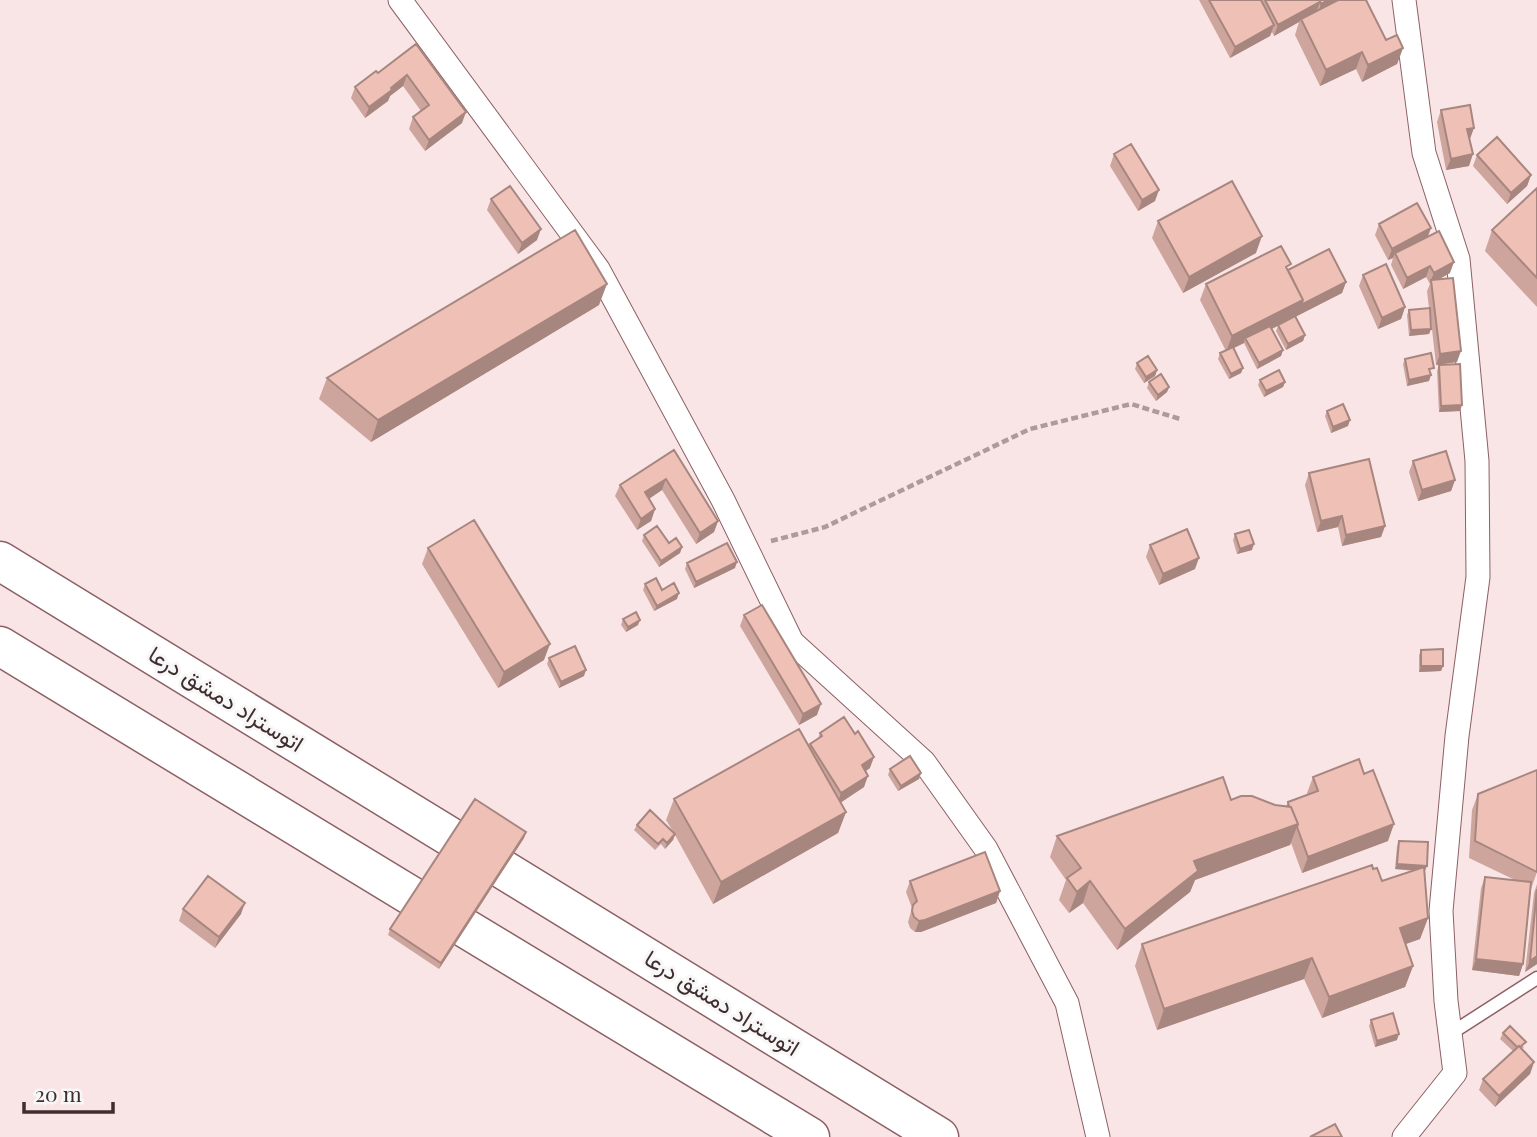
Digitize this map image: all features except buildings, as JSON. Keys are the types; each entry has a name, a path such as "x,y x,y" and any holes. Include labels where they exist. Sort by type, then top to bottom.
{"highway":[{"name":"اتوستراد دمشق درعا","path":"0,561 452,838"},
{"path":"0,646 413,897"},
{"name":"اتوستراد دمشق درعا","path":"504,870 939,1137"},
{"path":"465,928 810,1137"}],"street":[{"path":"400,0 598,269 723,500 792,642 924,762 986,849 1067,1003 1098,1137"},
{"path":"1404,0 1424,153 1458,259 1477,461 1478,577 1457,736 1441,911 1446,1001 1455,1073 1404,1137"}],"lane":[{"path":"1450,1034 1537,978"}],"path":[{"path":"746,547 825,527 1030,429 1131,404 1180,419"}]}
